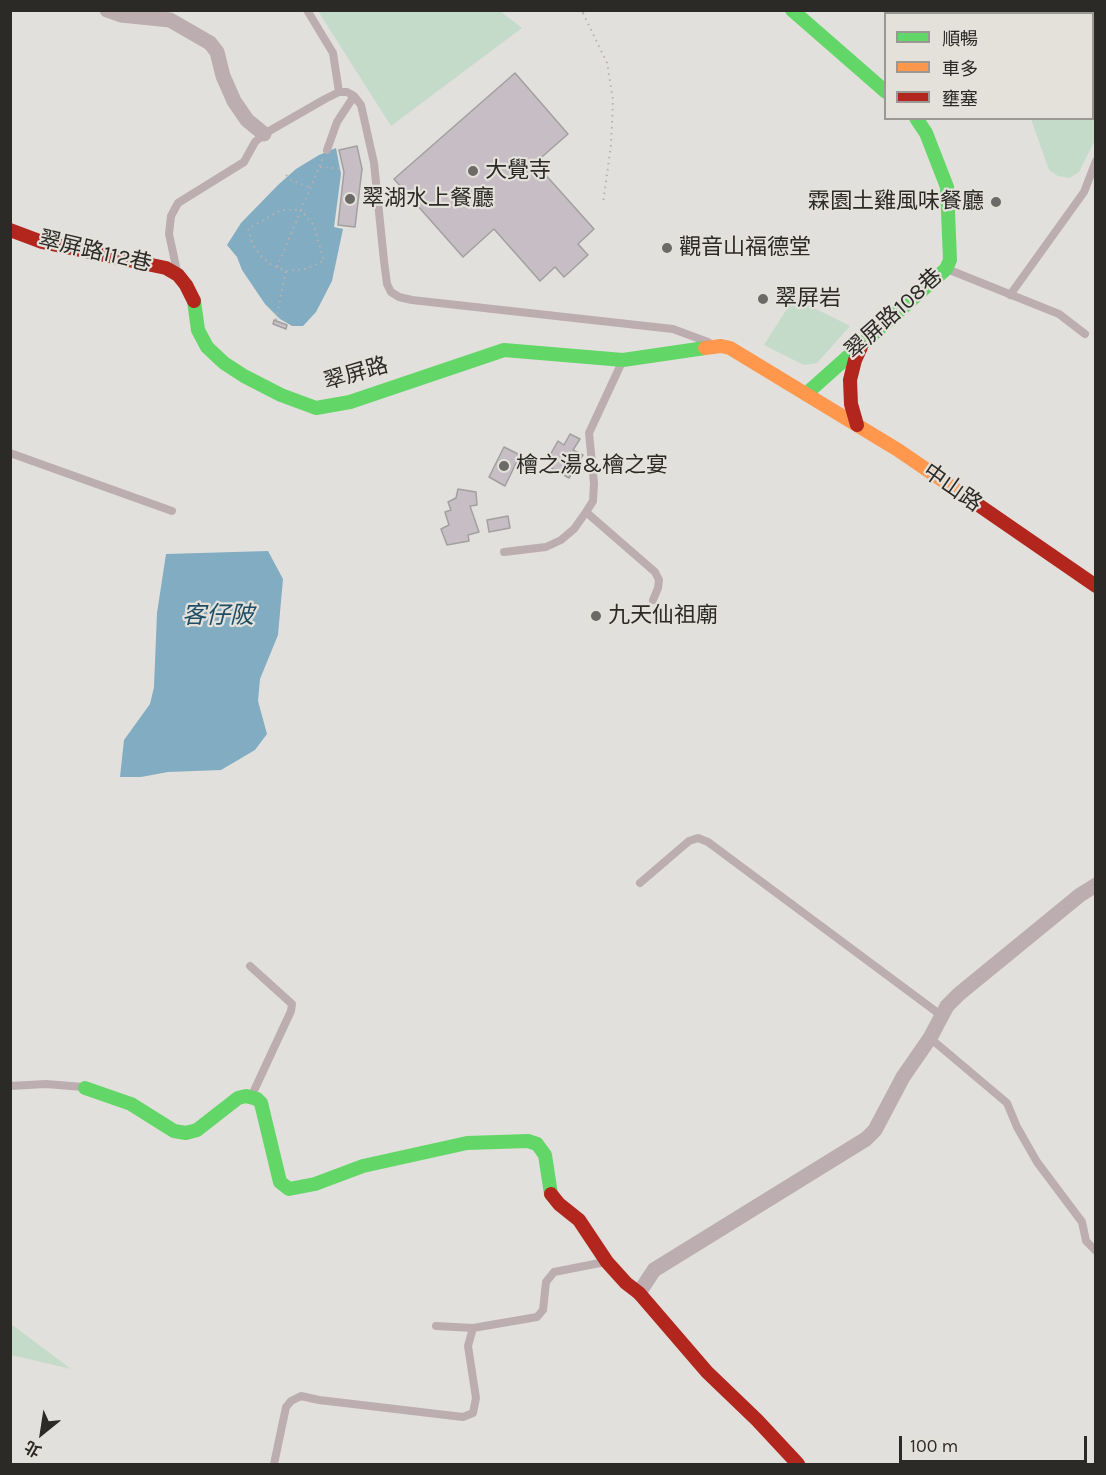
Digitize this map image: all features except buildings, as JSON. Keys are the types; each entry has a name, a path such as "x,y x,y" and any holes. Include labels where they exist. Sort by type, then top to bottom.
{"street":[{"path":"107,10 121,15 170,20 210,44 217,52 223,76 234,101 247,120 264,134"},
{"path":"792,10 884,91"},
{"name":"翠屏路108巷","path":"806,394 946,269 950,260 947,187 926,133 917,120"},
{"name":"翠屏路112巷","path":"10,230 42,242 166,268 178,275"},
{"name":"翠屏路","path":"178,275 193,297 198,330 207,347 224,363 244,376 316,408 350,402 504,350 623,360 721,346"},
{"path":"857,425 851,404 850,380 862,344"},
{"path":"721,346 730,348 806,394"},
{"name":"中山路","path":"806,394 898,450 1095,586"},
{"path":"639,1293 654,1270 866,1138 875,1130 903,1077 930,1038 947,1006 1095,885"},
{"path":"85,1088 131,1104 174,1131 186,1133 198,1130 238,1098 251,1096 261,1103 280,1182 289,1189 315,1184 363,1166 466,1143 528,1141 537,1144 544,1155 550,1192 569,1214 579,1221 607,1262 626,1283 639,1293 708,1372 798,1464"}],"lane":[{"path":"307,10 333,53 339,92 347,92 354,96 361,105 374,163 387,284 392,292 399,297 412,300 673,329 721,346"},
{"name":"翠屏路","path":"178,275 169,234 171,216 178,203 244,162 255,142 264,134 339,92"},
{"path":"327,150 337,122 354,96"},
{"path":"1010,295 1084,192 1095,161"},
{"path":"946,269 1059,314 1085,334"},
{"path":"504,552 546,547 561,540 574,529 593,501 594,483 589,433 623,360"},
{"path":"10,453 172,511"},
{"path":"586,512 655,572 659,580 653,600"},
{"path":"640,884 689,841 698,838 708,842 942,1016"},
{"path":"250,966 292,1004 291,1011 251,1096"},
{"path":"930,1038 1007,1103 1017,1127 1037,1162 1082,1222 1086,1241 1095,1251"},
{"path":"10,1086 46,1084 85,1088"},
{"path":"436,1326 473,1328 537,1317 543,1310 546,1282 554,1272 607,1262"},
{"path":"274,1464 286,1407 291,1401 301,1396 463,1417 473,1413 476,1398 468,1346 473,1328"}],"path":[{"path":"578,10 583,12 607,63 613,100 603,203"},
{"path":"277,267 327,150"},
{"path":"319,167 344,169"},
{"path":"285,175 310,189"},
{"path":"281,210 301,210 314,226 324,261 306,269 286,271 270,264 260,255 248,229 281,210"},
{"path":"276,320 286,271"}],"green space":[{"path":"318,11 500,11 522,28 391,126"},
{"path":"1095,11 1095,140 1079,172 1070,178 1058,176 1049,170 1031,120 1094,120 1094,12 972,12"},
{"path":"796,299 850,326 817,363 804,365 764,345 788,307"},
{"path":"11,1324 71,1369 11,1355"}],"water":[{"path":"336,148 341,174 334,227 343,229 332,281 316,312 303,326 292,326 280,319 265,304 242,270 237,257 227,245 241,223 278,185 296,169"},
{"name":"客仔陂","path":"268,551 283,579 278,635 260,679 258,701 267,734 255,750 221,770 120,777 124,740 150,704 154,687 157,613 166,554"}],"traffic: fast":[{"path":"792,10 884,90"},
{"path":"806,394 946,269 950,260 947,187 926,133 917,120"},
{"path":"194,301 198,330 207,347 224,363 281,395 316,408 350,402 504,350 623,360 705,348"},
{"path":"85,1088 131,1104 174,1131 186,1133 197,1130 238,1098 246,1096 257,1099 261,1103 280,1182 289,1189 315,1184 363,1166 467,1143 528,1141 537,1144 545,1155 551,1194"}],"traffic: slow":[{"path":"705,348 721,346 730,348 898,450 977,504"}],"traffic: jam":[{"path":"10,230 42,242 166,268 178,275 194,301"},
{"path":"857,425 851,404 850,380 861,347"},
{"path":"977,504 1096,586"},
{"path":"551,1194 559,1204 579,1220 607,1262 626,1283 639,1293 707,1372 798,1464"}],"place":[{"name":"大覺寺","path":"473,171"},
{"name":"翠湖水上餐廳","path":"350,199"},
{"name":"霖園土雞風味餐廳","path":"996,202"},
{"name":"觀音山福德堂","path":"667,248"},
{"name":"翠屏岩","path":"763,299"},
{"name":"檜之湯&檜之宴","path":"504,466"},
{"name":"九天仙祖廟","path":"596,616"}]}
